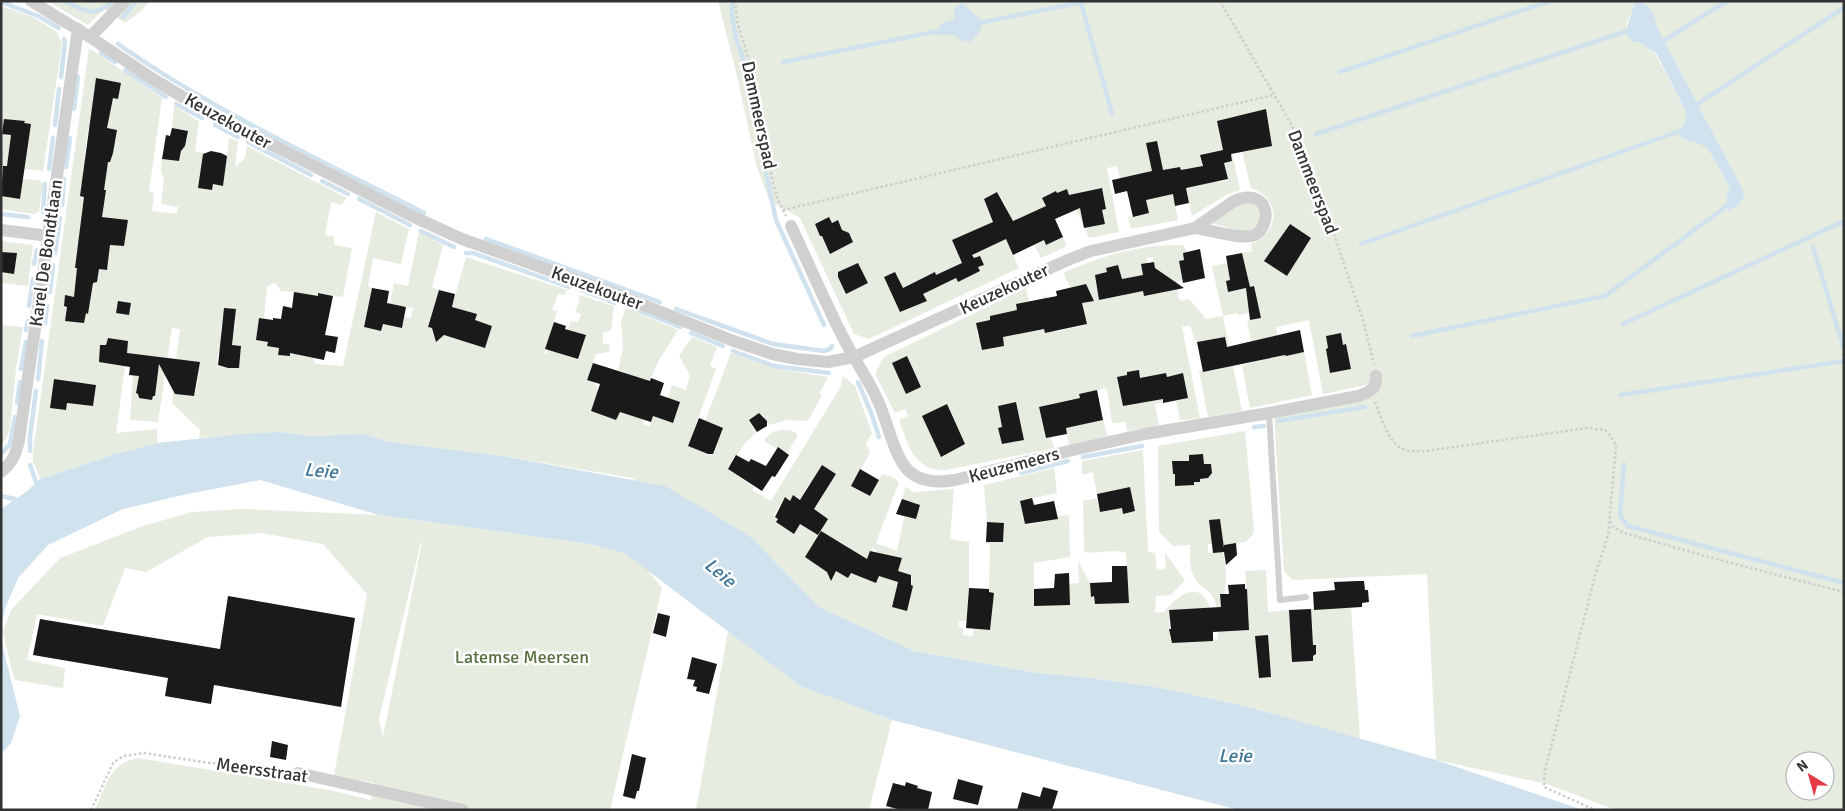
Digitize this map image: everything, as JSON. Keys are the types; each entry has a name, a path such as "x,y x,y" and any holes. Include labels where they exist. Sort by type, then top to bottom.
{"street":[{"name":"Keuzekouter","path":"31,1 90,36 153,79 211,114 399,210 462,239 624,297 731,340 772,354 797,359 828,362 854,357 1077,256 1092,251 1195,228 1241,236 1253,236 1262,228 1266,211 1257,198 1242,198 1234,201 1195,228"},
{"path":"90,36 125,1"},
{"name":"Karel De Bondtlaan","path":"1,472 16,456 19,440 78,29"},
{"name":"Keuzemeers","path":"791,226 854,357 879,402 901,460 907,469 917,477 929,481 942,483 1136,436 1269,413 1368,393"},
{"path":"1,230 49,236"},
{"path":"1368,393 1374,389 1376,376"},
{"name":"Meersstraat","path":"298,773 463,810"}],"lane":[{"path":"1269,413 1280,600 1306,597"}],"path":[{"name":"Dammeerspad","path":"735,1 737,21 752,72 773,183 778,200 791,226"},
{"name":"Dammeerspad","path":"1220,1 1273,96 1290,122 1313,173 1362,317 1376,376"},
{"path":"783,210 1273,96"},
{"path":"1368,393 1375,402 1392,440 1401,448 1413,451 1425,451 1587,428 1605,430 1611,436 1616,446 1608,535 1545,770 1544,787 1595,810"},
{"path":"1609,519 1613,527 1624,533 1844,592"},
{"name":"Meersstraat","path":"91,810 113,763 123,756 136,754 210,763 257,765 298,773"}],"green space":[{"path":"47,1 150,1 140,12 125,23 104,9 88,25"},
{"path":"718,1 1632,1 1634,5 1626,26 1632,41 1640,43 1655,53 1687,114 1683,125 1684,140 1703,144 1708,149 1730,187 1726,196 1728,210 1738,205 1744,197 1743,190 1657,27 1653,12 1642,1 1844,1 1844,810 1616,810 1547,784 1436,760 1427,574 1293,580 1284,571 1274,416 1365,399 1366,385 1323,394 1309,320 1276,327 1277,335 1281,335 1286,356 1304,352 1312,395 1250,408 1242,365 1266,359 1261,339 1251,341 1247,321 1261,318 1259,311 1223,316 1212,266 1227,263 1230,280 1226,281 1228,292 1250,288 1242,253 1252,251 1251,244 1261,239 1268,232 1274,215 1268,199 1251,188 1238,135 1243,115 1225,120 1240,190 1226,195 1192,216 1180,167 1161,171 1166,195 1173,194 1178,220 1131,229 1128,217 1149,213 1140,174 1120,178 1117,166 1107,168 1119,232 1089,238 1067,189 1056,192 1042,198 1046,206 1031,213 1046,245 1063,237 1067,246 1041,258 1029,234 1020,238 1003,200 997,192 984,199 993,222 982,227 1006,239 1019,268 869,339 854,334 800,218 769,200 756,164 738,80","holes":["1230,150 1232,161 1224,163 1228,181 1206,183 1200,155","1102,189 1106,209 1102,210 1105,224 1085,228","829,217 832,223 838,220 841,235 820,236 815,224","1289,224 1311,239 1287,276 1265,261","963,235 979,271 958,282 952,269 962,263 952,240","858,263 868,283 846,293 837,273","917,281 927,301 901,312 892,294","1341,333 1343,345 1346,345 1351,369 1330,373 1326,349 1328,348 1326,336"]},
{"path":"1,6 33,17 57,32 62,44 43,171 3,166 1,179"},
{"path":"89,48 162,98 149,192 154,193 152,211 177,214 178,207 161,204 164,180 161,170 162,159 179,161 188,131 172,128 174,106 199,121 195,151 203,153 199,188 212,190 213,184 223,186 229,138 238,141 235,167 245,158 247,146 347,198 341,205 331,202 325,235 334,236 334,245 352,248 343,297 318,293 312,326 314,362 316,364 343,366 376,212 409,229 401,264 373,258 368,286 372,288 367,311 371,319 365,319 364,327 381,331 383,324 401,328 404,317 411,318 413,308 390,304 394,283 408,286 419,232 443,245 432,287 439,290 428,326 436,329 439,340 442,335 467,342 472,337 470,344 485,348 492,326 475,322 476,315 452,307 466,257 567,290 565,295 558,294 552,310 557,311 544,353 546,355 548,350 578,359 586,335 568,330 571,321 578,322 581,314 575,312 580,295 614,306 611,331 603,332 603,343 610,345 609,352 596,354 587,379 595,382 598,390 591,411 616,420 633,376 618,370 623,348 621,321 626,308 678,330 659,360 651,378 638,417 644,420 643,424 650,426 653,416 672,423 668,398 672,385 686,390 690,375 679,356 692,337 717,347 710,366 716,369 688,446 712,456 723,428 715,425 712,431 705,421 731,353 774,368 828,377 819,394 822,395 809,419 805,421 787,420 769,425 763,415 761,416 759,413 749,420 757,432 746,442 728,469 754,487 752,490 771,501 841,386 843,376 855,386 872,433 866,444 870,453 851,486 870,496 882,474 893,477 899,482 876,543 897,551 907,504 901,501 906,487 913,492 954,489 950,539 969,542 969,588 966,621 959,621 958,627 963,628 963,635 973,636 973,629 989,630 994,593 989,592 990,544 985,544 986,542 1003,542 1004,523 987,522 984,485 1054,468 1057,493 1020,501 1025,525 1058,519 1057,516 1069,515 1070,557 1034,563 1034,606 1069,584 1079,583 1078,561 1090,583 1091,596 1094,596 1095,604 1129,602 1126,553 1116,551 1084,552 1083,501 1097,498 1100,512 1122,508 1123,514 1135,511 1130,488 1097,494 1093,472 1082,475 1082,461 1143,450 1148,552 1155,553 1157,570 1166,569 1165,553 1185,580 1171,595 1156,596 1155,613 1164,612 1175,600 1194,592 1206,599 1210,608 1169,610 1172,643 1218,639 1218,624 1249,622 1245,571 1266,570 1268,612 1289,610 1292,662 1313,662 1313,656 1316,654 1316,645 1313,645 1312,619 1305,619 1304,609 1351,608 1360,739 1245,706 1156,687 1084,677 1037,673 914,651 819,607 751,537 631,478 503,456 390,442 364,434 311,436 280,432 199,438 200,430 172,403 174,387 176,394 192,396 195,394 198,380 199,364 195,363 195,361 176,360 180,329 172,328 158,422 130,420 133,375 139,376 136,393 138,397 152,400 153,396 155,396 159,363 127,353 116,433 157,429 157,443 112,455 40,479 33,462","holes":["96,78 121,83 118,98 94,94","88,129 117,133 110,162 84,159","82,214 128,220 124,245 112,244","108,261 107,270 99,269 96,283 76,280 77,268","275,283 281,291 294,292 290,356 278,355 279,348 268,346 268,342 256,340 259,318 264,318 267,286","65,296 90,300 88,314 86,313 84,323 66,321 67,307 64,306","223,316 236,318 232,345 241,347 239,367 227,368 218,365 218,354 229,335 220,334","108,338 128,341 119,365 100,362 100,345 106,345","54,379 96,385 93,406 67,403 66,410 50,408","822,465 836,474 804,526 800,524 794,534 776,522 778,519 773,516 785,497 790,501 793,495 804,502 805,491","839,541 855,553 848,577 836,571 831,576 822,560 809,560 805,557 832,551","872,548 877,550 876,552 887,556 877,581 860,577","902,572 911,575 912,578 907,610 892,607 899,575"]},
{"path":"22,179 39,180 43,183 39,212 33,214 1,209 1,196 20,198"},
{"path":"1252,203 1258,208 1261,218 1256,228 1245,232 1214,224 1213,222 1239,204"},
{"path":"1,241 33,245 28,286 1,283"},
{"path":"1183,245 1187,252 1183,253 1184,260 1179,261 1182,280 1178,282 1178,297 1181,301 1189,299 1206,319 1223,316 1242,411 1208,417 1199,371 1222,369 1217,347 1221,346 1219,338 1197,342 1190,325 1182,327 1200,418 1180,420 1176,401 1188,398 1183,374 1167,377 1166,373 1158,375 1163,403 1155,404 1159,426 1127,431 1126,422 1112,423 1107,388 1079,394 1085,424 1103,420 1108,436 1069,445 1061,403 1039,408 1046,438 1051,437 1054,448 946,470 926,466 914,455 899,420 908,416 906,409 895,413 875,374 884,357 1026,288 1029,302 1016,304 1022,333 1044,329 1038,300 1047,295 1055,332 1086,325 1079,286 1071,288 1063,273 1106,256 1136,249","holes":["1153,257 1156,270 1161,272 1165,291 1144,295 1140,276 1143,275 1147,258","1118,265 1125,295 1100,300 1095,275 1108,274 1106,268","998,315 1004,346 982,350 979,336 977,336 977,323 990,320 990,316","907,357 921,386 906,394 892,363","1139,370 1145,402 1123,406 1117,377 1127,375 1127,372","1016,402 1024,440 1002,444 999,428 1002,427 998,406"]},
{"path":"1,325 23,327 16,369 10,427 8,435 1,446"},
{"path":"780,430 792,431 798,435 787,453 768,444 764,440 771,433"},
{"path":"1245,431 1254,530 1253,535 1245,542 1224,545 1222,543 1208,544 1208,553 1223,552 1226,581 1221,609 1217,609 1211,594 1197,582 1192,573 1190,545 1173,546 1159,532 1158,446","holes":["1190,455 1203,455 1204,464 1211,464 1212,473 1208,478 1200,479 1200,482 1194,482 1173,474 1172,462 1189,461"]},
{"name":"Latemse Meersen","path":"243,509 379,515 590,544 626,554 645,567 662,588 610,810 95,810 115,770 129,760 138,758 329,790 371,800 374,783 334,776 367,594 323,544 261,533 208,537 146,572 125,568 103,626 37,614 27,660 65,668 63,688 15,680 3,632 11,610 60,558 143,526 192,512","holes":["422,543 383,737 379,719"]},
{"path":"728,631 800,686 892,720 869,810 696,810"}],"water":[{"path":"1632,1 1642,1 1653,12 1657,27 1743,190 1744,197 1738,205 1728,211 1726,196 1730,187 1708,149 1700,144 1685,140 1677,133 1683,125 1687,114 1656,53 1640,43 1632,41 1625,33 1634,5"},
{"path":"962,3 983,22 979,33 970,42 961,40 953,35 936,35 942,23 955,19 954,8"},
{"name":"Leie","path":"280,432 311,436 364,434 390,442 503,456 665,486 751,537 819,607 914,651 1037,673 1084,677 1156,687 1245,706 1436,760 1583,810 1239,810 892,720 800,686 626,554 590,544 379,515 260,480 123,509 48,545 18,578 6,606 1,625 1,509 26,492 40,479 112,455 157,443"},
{"path":"1,640 20,716 11,743 1,754"}],"building":[{"path":"96,78 121,83 118,99 113,98 107,128 117,130 113,153 110,162 108,162 102,217 128,220 124,246 110,245 107,270 99,269 97,282 93,283 88,314 86,313 84,323 65,321 67,307 64,306 65,295 74,297 77,268 75,268 84,197 80,196"},
{"path":"1266,109 1272,146 1231,154 1232,161 1224,163 1228,179 1186,188 1189,203 1175,206 1173,194 1146,200 1149,213 1133,217 1127,191 1115,194 1112,180 1152,171 1146,143 1157,141 1163,170 1180,167 1181,170 1203,166 1200,155 1223,150 1217,121"},
{"path":"4,119 25,121 24,123 31,124 20,199 1,196 3,166 7,166 11,135 2,134"},
{"path":"172,128 188,131 179,161 162,159 166,135 170,136"},
{"path":"211,151 227,156 223,186 213,184 212,190 198,188 203,154"},
{"path":"1102,188 1106,209 1102,210 1105,224 1084,228 1080,208 1055,219 1063,237 1046,245 1044,240 1013,255 1006,239 972,255 974,258 980,256 984,265 978,267 980,271 958,282 956,278 923,294 927,301 900,312 884,277 895,272 903,288 935,272 936,275 962,263 952,240 993,222 984,199 997,192 1013,221 1046,206 1042,198 1056,191 1057,193 1067,189 1069,195"},
{"path":"829,217 832,223 838,220 842,230 849,233 853,242 830,254 815,224"},
{"path":"1290,224 1311,238 1287,276 1264,261"},
{"path":"1200,249 1205,278 1183,283 1179,261 1184,260 1183,253"},
{"path":"1,252 17,253 14,274 1,272"},
{"path":"1242,253 1250,287 1254,286 1261,318 1250,320 1246,288 1228,292 1226,281 1230,280 1226,256"},
{"path":"1154,262 1155,268 1184,288 1144,296 1143,291 1099,300 1095,275 1107,272 1106,268 1118,265 1122,279 1143,275 1141,264"},
{"path":"858,263 868,283 846,294 838,277 838,272"},
{"path":"1086,284 1094,301 1082,303 1087,324 1045,333 1044,329 1003,337 1004,346 982,350 976,323 990,320 990,316 1017,310 1016,304 1057,296 1056,291"},
{"path":"372,288 389,291 387,303 406,307 402,328 383,324 381,331 364,327"},
{"path":"439,290 455,294 452,307 477,314 475,320 492,326 485,348 444,335 436,342 432,328 428,327"},
{"path":"294,292 318,296 318,293 333,296 325,335 338,337 335,353 326,351 324,360 290,353 290,356 278,355 279,348 267,346 268,342 256,340 259,318 281,319 283,306 292,308"},
{"path":"118,301 131,303 129,315 116,313"},
{"path":"224,308 236,309 232,345 241,346 239,368 228,368 218,365"},
{"path":"554,322 566,326 565,329 586,335 578,359 545,349"},
{"path":"1300,330 1304,352 1203,372 1197,342 1225,337 1227,347"},
{"path":"1341,333 1343,345 1346,344 1351,369 1330,373 1326,336"},
{"path":"108,338 128,341 127,353 200,362 194,396 175,394 159,364 155,396 153,396 152,400 139,398 136,393 139,376 129,375 130,367 99,362 100,345 106,345"},
{"path":"907,356 921,387 906,394 892,363"},
{"path":"593,363 650,381 651,378 664,383 660,395 680,402 673,423 653,416 651,422 620,412 616,420 591,411 600,384 587,380"},
{"path":"1139,370 1140,378 1166,373 1167,377 1183,373 1188,398 1163,403 1163,399 1123,406 1117,377 1127,375 1127,372"},
{"path":"54,379 96,385 93,406 67,403 66,410 50,408"},
{"path":"1097,390 1103,420 1066,428 1067,434 1046,438 1039,407 1080,398 1079,394"},
{"path":"1016,402 1024,440 1002,444 998,428 1002,427 998,406"},
{"path":"947,404 965,444 941,457 922,416"},
{"path":"759,413 767,421 767,426 757,432 749,420"},
{"path":"699,418 723,428 713,454 708,454 688,446"},
{"path":"778,447 789,455 775,477 772,476 762,491 728,469 736,455 749,462 751,459 766,466"},
{"path":"1203,454 1204,464 1211,464 1212,473 1208,478 1200,479 1200,482 1194,482 1194,485 1175,486 1172,461 1189,461 1189,455"},
{"path":"822,465 836,474 814,509 828,519 818,535 800,524 794,534 776,522 778,519 775,517 785,497 790,501 793,495 800,500"},
{"path":"860,469 879,480 870,496 851,486"},
{"path":"1130,487 1135,511 1123,514 1122,508 1100,512 1097,494"},
{"path":"1032,498 1034,505 1054,501 1058,519 1025,524 1020,501"},
{"path":"902,499 920,505 916,519 896,514"},
{"path":"1220,519 1224,548 1224,545 1236,543 1237,555 1226,565 1224,552 1213,553 1209,520"},
{"path":"987,522 1004,523 1003,542 986,542"},
{"path":"821,531 867,559 870,551 902,558 898,571 911,575 911,585 913,586 907,611 892,607 898,582 879,576 876,583 851,573 848,578 836,571 831,581 827,572 805,557"},
{"path":"1112,566 1127,566 1129,603 1095,604 1094,596 1091,597 1090,583 1112,582"},
{"path":"1069,573 1070,605 1034,606 1034,589 1054,588 1055,574"},
{"path":"1364,581 1365,590 1368,590 1369,602 1362,603 1362,607 1314,610 1313,592 1335,590 1334,582"},
{"path":"1245,584 1245,589 1247,589 1249,630 1213,632 1213,641 1172,643 1169,629 1171,629 1169,610 1221,607 1220,594 1229,594 1228,585"},
{"path":"969,588 989,589 989,592 994,593 990,630 966,628"},
{"path":"228,596 355,618 341,707 214,685 211,704 165,696 168,678 33,655 40,619 220,649"},
{"path":"1311,609 1313,645 1316,645 1316,654 1313,656 1313,661 1292,662 1289,610"},
{"path":"658,613 670,616 666,637 653,633"},
{"path":"1268,635 1271,677 1259,678 1255,636"},
{"path":"692,657 717,664 709,694 696,691 697,687 693,686 695,680 687,679"},
{"path":"272,741 288,745 286,760 270,757"},
{"path":"632,754 646,758 639,791 637,791 635,799 623,796"},
{"path":"958,779 983,786 978,805 953,799"},
{"path":"906,782 918,786 917,788 932,792 928,810 901,810 886,806 893,783 905,786"},
{"path":"1043,787 1058,791 1052,810 1017,810 1022,792 1040,797"}],"waterway":[{"path":"65,1 90,12 100,10 113,1"},
{"path":"123,17 136,1"},
{"path":"732,1 732,16 736,38 747,70 756,126 776,220 824,325"},
{"path":"979,23 1087,1"},
{"path":"1340,72 1550,1"},
{"path":"1660,43 1727,1"},
{"path":"1,2 38,16 59,28"},
{"path":"1081,3 1112,113"},
{"path":"1694,106 1844,8"},
{"path":"783,62 944,30"},
{"path":"1316,134 1630,30"},
{"path":"61,77 64,39"},
{"path":"118,44 192,91 268,134 424,213"},
{"path":"101,53 115,62"},
{"path":"125,70 166,97"},
{"path":"74,109 78,77"},
{"path":"55,125 59,89"},
{"path":"176,104 202,118"},
{"path":"215,125 238,137"},
{"path":"1361,244 1683,130"},
{"path":"49,169 53,138"},
{"path":"66,167 70,138"},
{"path":"248,142 311,175"},
{"path":"62,205 64,179"},
{"path":"322,181 348,194"},
{"path":"43,212 45,184"},
{"path":"359,199 410,225"},
{"path":"1412,336 1605,296 1732,202"},
{"path":"1,214 28,217"},
{"path":"55,253 60,218"},
{"path":"1623,324 1844,221"},
{"path":"421,231 454,247"},
{"path":"486,239 660,302"},
{"path":"1813,247 1844,349"},
{"path":"34,264 37,250"},
{"path":"466,253 473,253 569,287"},
{"path":"50,292 53,265"},
{"path":"29,306 33,279"},
{"path":"581,290 615,303"},
{"path":"45,323 47,306"},
{"path":"627,306 680,327"},
{"path":"676,309 773,344 824,351 832,346"},
{"path":"26,330 28,321"},
{"path":"691,333 723,346"},
{"path":"38,379 42,341"},
{"path":"21,369 26,342"},
{"path":"733,351 774,366 829,373"},
{"path":"1620,395 1844,361"},
{"path":"17,403 20,382"},
{"path":"858,382 879,437"},
{"path":"30,451 36,391"},
{"path":"1278,421 1365,407"},
{"path":"3,452 10,444 15,417"},
{"path":"1254,427 1264,426"},
{"path":"1083,457 1142,446"},
{"path":"1021,473 1068,461"},
{"path":"1624,464 1620,516 1628,526 1844,583"},
{"path":"30,465 36,482"},
{"path":"1,496 15,499"}]}
